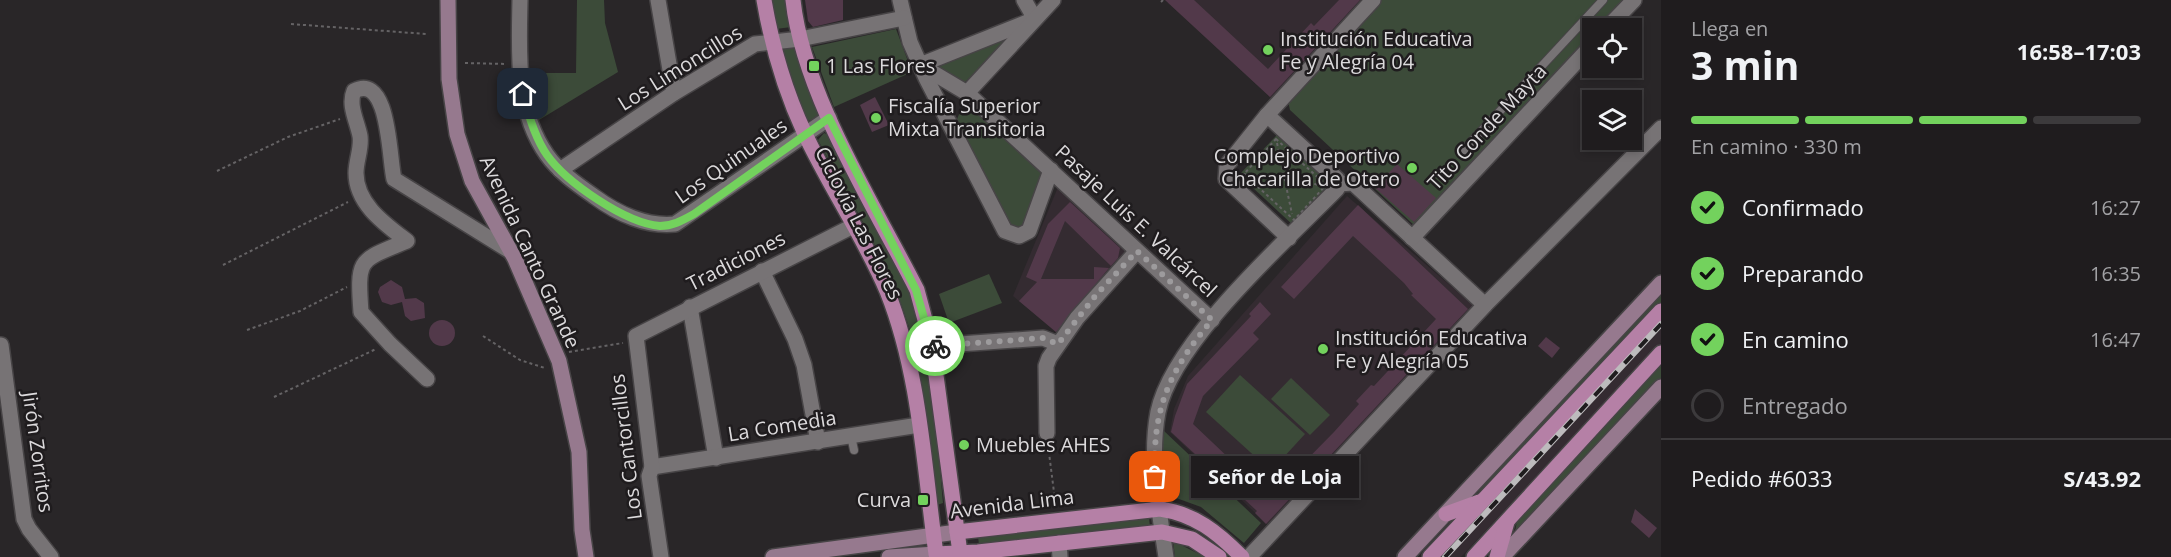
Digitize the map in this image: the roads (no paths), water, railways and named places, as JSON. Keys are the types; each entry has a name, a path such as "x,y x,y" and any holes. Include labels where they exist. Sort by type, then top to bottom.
{"main road":[{"name":"Avenida Canto Grande","path":"448,0 449,79 457,134 472,181 510,251 547,329 562,374 577,442 586,557"},
{"path":"764,0 771,41 805,134 886,289 898,323 919,425 936,554"},
{"path":"793,0 800,39 829,118 916,290 932,346 960,553"},
{"path":"1405,557 1661,283"},
{"path":"1430,557 1661,310"},
{"path":"1474,557 1661,353"},
{"path":"1502,557 1661,387"},
{"path":"1446,514 1482,501"},
{"name":"Avenida Lima","path":"773,557 957,532 1160,509 1179,512 1198,519 1242,557"},
{"path":"1497,557 1509,517"},
{"path":"889,557 1059,550 1162,532 1192,538 1219,557"}],"street":[{"name":"Los Quinuales","path":"520,0 519,62 523,94 542,146 560,170 605,204 640,220 659,226 675,224 694,214 829,118"},
{"path":"658,0 674,93"},
{"path":"900,0 909,42 1005,231 1018,236 1029,231 1051,170"},
{"path":"1024,0 1035,19"},
{"path":"967,93 1053,0"},
{"path":"1289,238 1226,179 1227,165 1267,115 1373,0"},
{"path":"1617,18 1634,0"},
{"name":"Los Limoncillos","path":"560,170 736,54 771,41 800,39 904,18"},
{"path":"920,64 1035,19"},
{"name":"Tito Conde Mayta","path":"1412,238 1582,56"},
{"name":"Pasaje Luis E. Valcárcel","path":"920,64 967,93 1212,320"},
{"path":"427,379 361,312 359,286 361,269 367,258 407,242 376,217 361,195 356,177 360,138 351,102 354,91 361,87 369,88 377,97 386,120 394,179 510,251"},
{"path":"1267,115 1337,179 1332,185"},
{"path":"1249,557 1485,305 1661,128"},
{"path":"1332,185 1353,183 1485,305"},
{"path":"1166,557 1154,453 1159,409 1179,363 1212,320 1337,189 1332,185"},
{"name":"Tradiciones","path":"638,334 853,226"},
{"path":"1047,433 1046,366 1058,344 1096,295 1137,251"},
{"path":"762,271 801,357 818,442"},
{"path":"690,307 716,458"},
{"name":"Los Cantorcillos","path":"638,334 635,344 652,467 649,476 661,557"},
{"path":"932,346 1043,338 1058,344"},
{"name":"Jirón Zorritos","path":"1,345 24,519 51,557"},
{"name":"La Comedia","path":"652,467 818,442 853,443 919,425"}],"lane":[{"path":"1462,152 1603,0"}],"railway":[{"path":"1445,557 1661,324"}],"place":[{"name":"Institución Educativa Fe y Alegría 04","path":"1268,50"},
{"name":"1 Las Flores","path":"814,66"},
{"name":"Fiscalía Superior Mixta Transitoria","path":"876,118"},
{"name":"Complejo Deportivo Chacarilla de Otero","path":"1412,168"},
{"name":"Institución Educativa Fe y Alegría 05","path":"1323,349"},
{"name":"Muebles AHES","path":"964,445"},
{"name":"Señor de Loja","path":"1155,477"},
{"name":"Curva","path":"923,500"}]}
